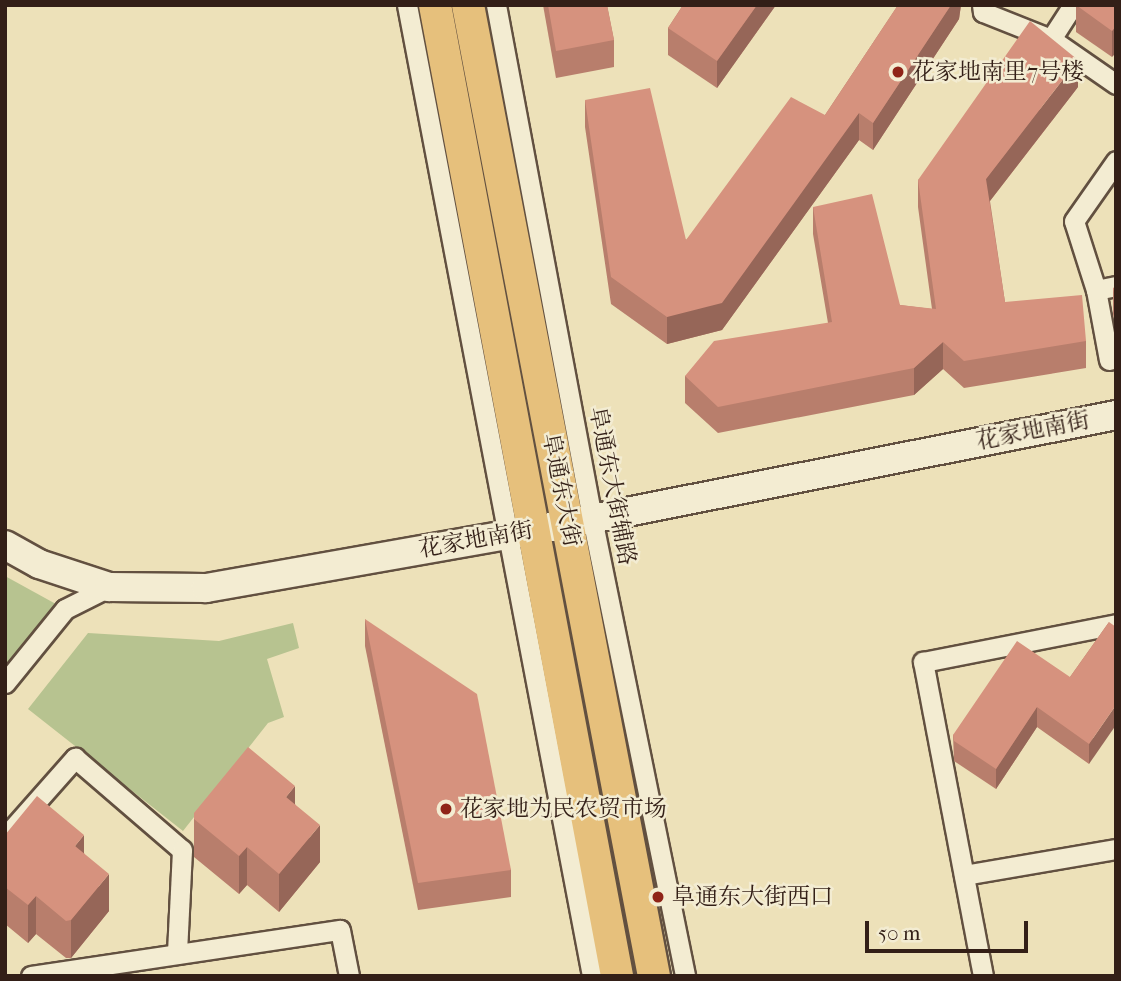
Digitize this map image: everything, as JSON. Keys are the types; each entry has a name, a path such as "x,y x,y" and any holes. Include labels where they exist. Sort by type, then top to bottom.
{"main road":[{"name":"阜通东大街","path":"436,5 522,532 617,976"},
{"name":"阜通东大街","path":"468,5 580,520 654,976"},
{"path":"593,976 603,903"}],"street":[{"path":"407,5 522,532 593,976"},
{"name":"阜通东大街辅路","path":"496,5 580,520 685,976"},
{"path":"982,5 983,12 1051,39 1116,84"},
{"path":"1051,39 1073,5"},
{"path":"1108,360 1106,288 1074,220 1116,161"},
{"name":"花家地南街","path":"5,545 39,564 109,587 206,588 522,532 1116,415"},
{"path":"5,682 65,609 109,587"},
{"path":"983,976 923,662 1116,624"},
{"path":"5,837 75,758 182,850 177,954"},
{"path":"964,875 1116,849"},
{"path":"31,976 340,930 349,976"}],"green space":[{"path":"5,576 65,609 5,683"},
{"path":"293,623 299,648 267,659 284,717 268,723 183,831 28,709 88,633 219,641"}],"building":[{"path":"548,5 607,5 614,40 556,51"},
{"path":"683,5 757,5 717,61 668,28"},
{"path":"898,5 951,5 873,123 859,113 722,303 667,317 611,277 585,100 650,88 686,240 791,97 825,115"},
{"path":"1076,5 1116,5 1116,26 1112,31"},
{"path":"1030,21 1078,60 986,179 1005,302 1082,295 1086,341 964,361 943,342 914,368 718,407 685,376 714,341 832,322 813,207 872,194 900,305 936,309 918,180"},
{"name":"花家地为民农贸市场","path":"365,619 477,694 511,870 418,883"},
{"path":"1109,622 1116,627 1116,705 1089,744 1037,707 996,769 954,741 953,735 1017,641 1070,677"},
{"path":"248,747 295,786 286,797 320,825 279,874 247,847 239,856 194,819 194,813"},
{"path":"37,796 84,835 75,846 109,874 71,920 66,921 36,896 28,905 5,887 5,835"}],"place":[{"name":"花家地南里7号楼","path":"898,72"},
{"name":"花家地为民农贸市场","path":"446,809"},
{"name":"阜通东大街西口","path":"658,897"}]}
